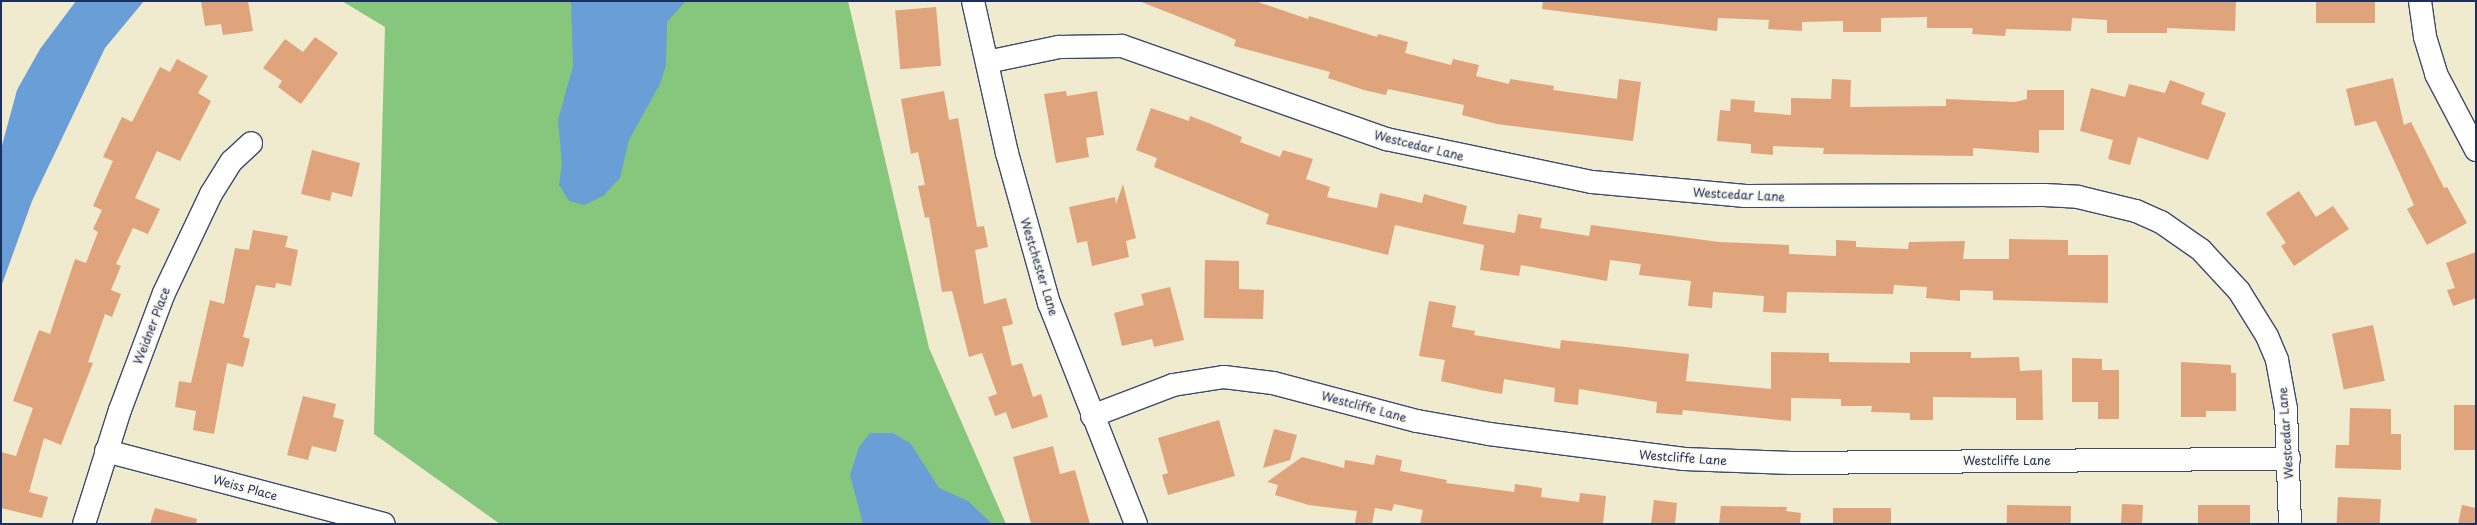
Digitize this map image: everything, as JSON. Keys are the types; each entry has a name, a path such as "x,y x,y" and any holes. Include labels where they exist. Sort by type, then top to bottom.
{"street":[{"name":"Westchester Lane","path":"973,1 986,62 1036,260 1065,349 1136,524"},
{"path":"2420,1 2425,37 2436,74 2476,150"},
{"name":"Westcedar Lane","path":"986,62 1059,46 1122,46 1151,53 1270,101 1386,139 1592,182 1745,196 2044,195 2078,198 2122,207 2161,222 2201,250 2254,312 2277,360 2283,383 2289,459 2290,524"},
{"name":"Weidner Place","path":"84,524 106,451 164,293 192,231 232,161 251,143"},
{"name":"Westcliffe Lane","path":"1092,416 1173,385 1224,377 1273,383 1417,421 1489,434 1684,459 1799,463 2289,459"},
{"name":"Weiss Place","path":"106,451 384,524"}],"green space":[{"path":"342,1 848,1 929,348 1006,524 500,524 374,434 385,27"}],"water":[{"path":"76,1 144,1 105,48 32,201 1,287 1,149 17,90 40,49"},
{"path":"571,1 686,1 667,22 666,65 660,84 629,140 620,178 603,196 584,205 569,201 559,185 562,165 558,120 573,66"},
{"path":"870,433 893,433 911,444 939,488 968,501 992,524 863,524 850,475 859,447"}],"building":[{"path":"201,1 248,1 253,31 223,35 221,24 205,26"},
{"path":"1139,1 1255,1 1308,19 1309,16 1377,37 1378,34 1408,42 1405,53 1451,65 1453,59 1479,65 1476,76 1509,84 1510,79 1554,86 1553,90 1617,99 1619,79 1641,82 1633,141 1497,124 1462,115 1464,105 1388,89 1386,95 1364,90 1328,78 1330,72 1234,46 1236,40"},
{"path":"1543,1 2236,1 2235,31 2167,28 2167,33 2107,33 2107,20 2072,18 2071,31 2006,29 2005,36 1972,34 1973,28 1927,28 1927,17 1881,18 1881,32 1843,32 1843,21 1802,22 1802,31 1768,29 1769,20 1718,18 1717,31 1542,9"},
{"path":"2316,1 2375,1 2375,23 2316,23"},
{"path":"936,7 941,66 900,69 895,11"},
{"path":"315,37 338,53 301,104 278,87 282,81 263,68 285,39 303,52"},
{"path":"177,59 208,76 198,93 211,101 180,161 157,151 135,198 160,209 148,234 133,228 116,264 121,266 111,290 121,294 112,317 105,314 88,362 93,363 61,445 44,438 29,492 48,497 42,518 1,508 1,452 16,456 33,408 13,401 39,330 50,334 75,259 86,263 98,232 93,229 102,210 93,206 113,161 103,157 122,117 132,122 160,67 170,72"},
{"path":"2393,78 2404,125 2411,122 2444,188 2447,187 2467,223 2427,245 2407,209 2414,205 2376,121 2355,126 2346,89"},
{"path":"1832,79 1851,80 1850,107 1946,106 1946,99 2015,102 2027,99 2027,90 2064,90 2064,130 2039,130 2039,153 1973,148 1973,156 1823,154 1824,148 1773,146 1773,155 1751,153 1751,144 1717,141 1720,110 1730,111 1731,99 1755,101 1754,112 1791,115 1791,98 1831,99"},
{"path":"2170,80 2205,93 2201,104 2226,113 2208,160 2138,137 2130,165 2108,159 2113,140 2080,131 2091,88 2125,97 2129,84 2165,93"},
{"path":"944,91 949,120 958,118 977,227 984,226 988,247 975,250 984,304 1006,298 1013,324 1002,327 1012,366 1022,363 1033,397 1041,394 1048,417 1012,429 1006,412 995,416 988,397 997,394 982,353 969,357 952,291 942,292 929,217 925,218 918,186 925,185 918,152 911,154 901,99"},
{"path":"1066,91 1067,96 1097,91 1104,135 1086,138 1089,157 1056,163 1044,94"},
{"path":"1151,108 1189,121 1190,116 1242,137 1240,142 1280,157 1283,150 1313,159 1306,179 1330,187 1327,197 1377,208 1380,193 1422,203 1424,194 1467,206 1463,224 1515,233 1518,214 1542,218 1540,228 1589,236 1591,225 1719,242 1789,245 1789,254 1836,256 1836,240 1856,241 1856,247 1908,249 1909,242 1965,241 1963,259 2009,259 2009,239 2068,240 2068,255 2108,255 2108,303 1993,300 1993,291 1960,290 1960,301 1926,298 1927,287 1894,285 1893,294 1787,292 1786,313 1763,312 1764,296 1713,292 1712,308 1688,306 1691,281 1639,275 1641,264 1610,260 1607,281 1521,265 1519,276 1480,270 1484,245 1395,225 1388,255 1266,224 1269,214 1154,167 1157,158 1136,150"},
{"path":"312,150 360,163 352,197 332,192 330,201 301,194"},
{"path":"1123,184 1136,238 1126,241 1129,257 1092,266 1087,241 1077,243 1069,207 1115,197 1116,204"},
{"path":"2299,191 2316,217 2333,206 2349,229 2294,266 2281,246 2286,243 2266,213"},
{"path":"253,230 288,236 285,247 298,250 291,286 276,283 275,288 256,285 243,337 250,339 243,367 227,363 214,434 193,430 196,411 175,407 179,381 191,383 210,300 224,304 235,248 249,250"},
{"path":"2476,252 2476,298 2453,306 2447,290 2455,288 2446,263"},
{"path":"1205,260 1239,261 1239,289 1264,290 1263,319 1204,318"},
{"path":"1170,287 1184,340 1154,347 1152,339 1122,346 1114,313 1144,305 1141,294"},
{"path":"1429,301 1456,306 1452,327 1475,331 1474,335 1560,349 1561,340 1689,354 1686,381 1771,389 1771,352 1829,353 1829,362 1910,363 1910,352 1971,352 1971,358 2019,357 2020,371 2042,370 2043,420 2016,420 2016,398 1933,397 1933,420 1910,420 1910,413 1871,412 1872,406 1841,406 1841,399 1791,398 1791,421 1683,410 1682,415 1656,413 1657,402 1579,389 1578,405 1554,402 1555,388 1504,379 1502,394 1480,390 1441,381 1445,360 1419,356"},
{"path":"2373,325 2385,381 2344,389 2332,334"},
{"path":"2072,358 2102,359 2102,370 2119,370 2119,419 2098,419 2098,402 2072,402"},
{"path":"2181,362 2231,365 2231,373 2236,373 2236,411 2206,411 2206,417 2181,417"},
{"path":"303,396 336,404 333,417 344,420 336,452 312,446 308,460 287,455"},
{"path":"2454,405 2476,405 2476,450 2454,450"},
{"path":"2350,408 2391,409 2391,434 2401,434 2401,470 2335,468 2336,445 2349,445"},
{"path":"1219,420 1235,476 1168,495 1162,475 1168,473 1158,438"},
{"path":"1274,429 1297,435 1290,460 1263,468"},
{"path":"1053,446 1060,474 1075,470 1090,524 1031,524 1013,457"},
{"path":"1376,455 1402,460 1400,471 1447,480 1446,483 1514,492 1515,484 1542,488 1541,497 1579,502 1580,493 1606,496 1603,524 1420,524 1423,510 1394,504 1392,511 1375,508 1372,524 1355,524 1357,511 1309,505 1275,495 1278,485 1267,482 1302,457 1344,468 1345,460 1374,465"},
{"path":"2338,497 2381,499 2380,524 2337,524"},
{"path":"1654,500 1677,503 1675,524 1651,524"},
{"path":"2122,504 2143,505 2142,524 2121,524"},
{"path":"2007,505 2071,506 2071,524 2007,524"},
{"path":"2198,505 2250,505 2250,524 2198,524"},
{"path":"2462,505 2476,508 2476,524 2458,524"},
{"path":"1721,506 1787,507 1786,511 1801,513 1800,524 1719,524"},
{"path":"155,508 197,519 196,524 150,524"},
{"path":"1833,508 1891,508 1891,524 1833,524"}]}
